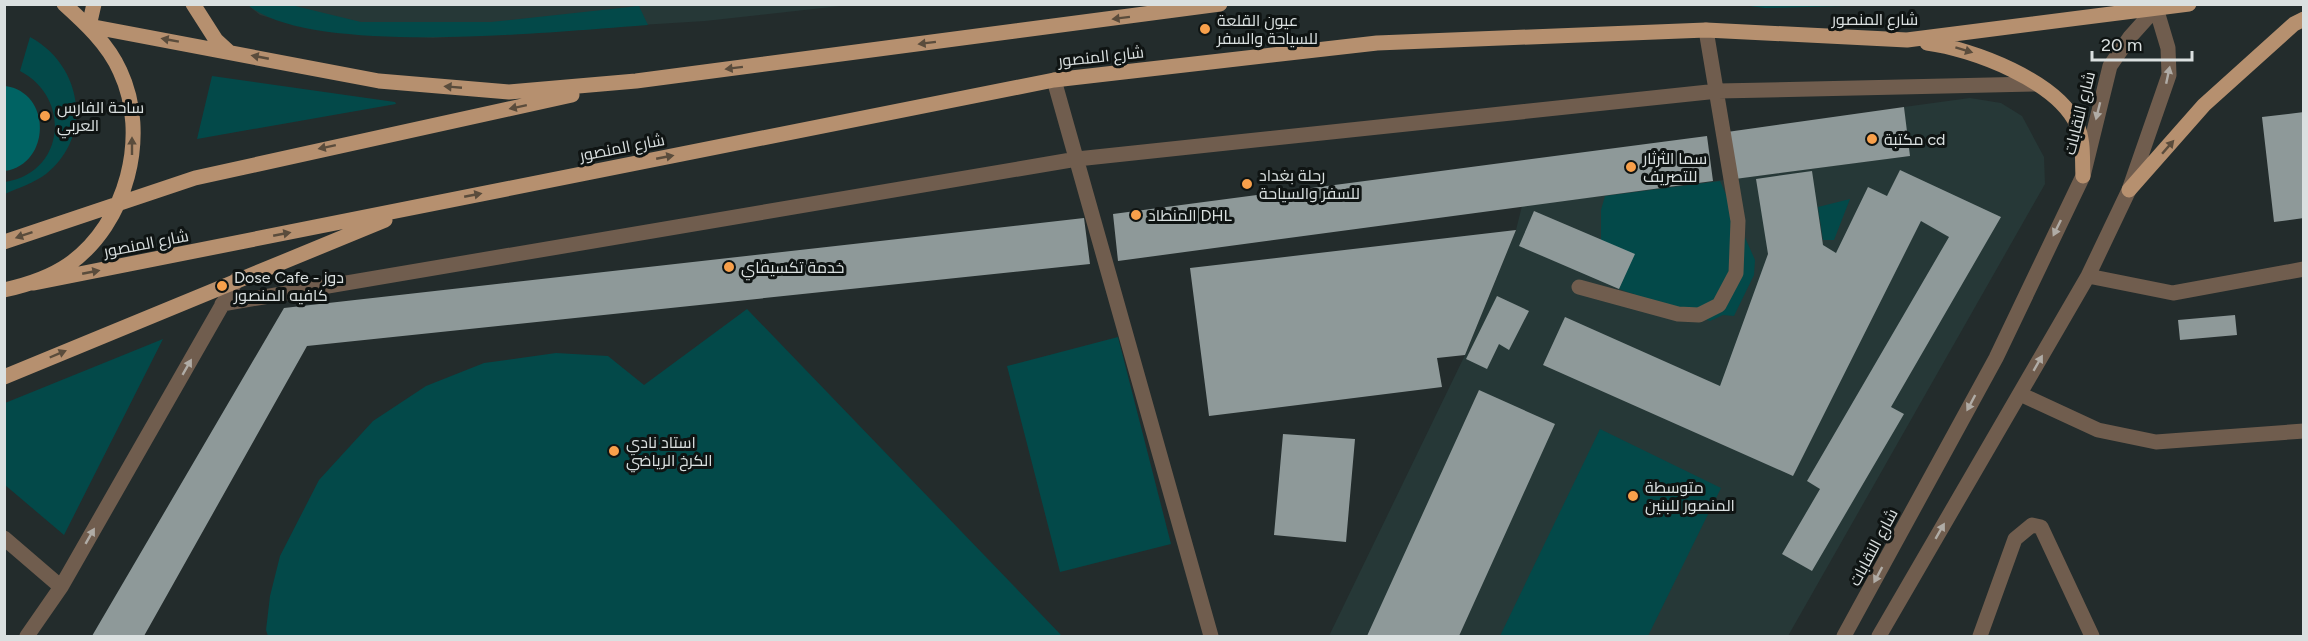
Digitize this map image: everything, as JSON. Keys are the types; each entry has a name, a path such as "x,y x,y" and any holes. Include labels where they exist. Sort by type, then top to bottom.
{"main road":[{"path":"4,290 34,283 69,264 98,236 119,203 132,159 132,114 120,71 89,26 64,4"},
{"path":"89,26 94,4"},
{"path":"193,4 216,40 228,51"},
{"path":"89,26 379,81 509,92 636,81 1220,4"},
{"name":"شارع المنصور","path":"34,283 1054,80 1377,43 1706,30 1906,40 2157,6 2189,4"},
{"path":"2129,190 2204,105 2294,24 2304,19"},
{"path":"1906,40 1950,46 1985,56 2036,84 2069,112 2077,126 2082,142 2083,176"},
{"path":"4,242 195,178 636,81"},
{"path":"4,376 237,279 421,206"}],"street":[{"name":"شارع النقابات","path":"1844,636 1996,358 2083,176 2110,66 2130,37 2157,6"},
{"path":"1880,636 2088,276 2129,190 2169,75 2168,48 2157,6"},
{"path":"1579,287 1678,314 1699,315 1719,305 1736,273 1738,220 1706,30"},
{"path":"1054,80 1211,636"},
{"path":"222,304 1077,159 1718,91 2036,84"},
{"path":"2088,276 2173,292 2304,269"},
{"path":"27,636 61,587 237,279"},
{"path":"2020,394 2098,430 2156,442 2304,431"},
{"path":"1980,636 2015,539 2032,525 2041,527 2092,636"},
{"path":"4,538 61,587"}],"shaded area":[{"path":"1742,4 1887,5 1765,8"},
{"path":"248,5 849,5 705,21 433,38 361,34 300,26 260,15"},
{"path":"248,5 291,5 361,22 491,22 639,6 648,25 500,35 380,36 325,31 280,21"},
{"path":"30,37 47,49 61,64 76,101 76,121 71,140 61,158 46,174 5,194 5,182 25,176 40,165 50,150 54,133 54,116 48,98 37,83 20,71"},
{"path":"212,76 395,102 396,104 197,139"},
{"path":"5,86 20,91 31,101 38,114 40,128 38,143 31,156 20,166 5,171"},
{"name":"متوسطة المنصور للبنين","path":"1970,98 2001,103 2022,116 2044,157 2045,184 1788,636 1329,636 1465,355 1516,230 1522,206 1909,156 1904,107"},
{"path":"1720,181 1755,260 1754,275 1734,316 1723,315 1710,321 1619,289 1634,255 1601,240 1601,210 1605,196"},
{"path":"1850,199 1834,240 1823,240 1818,207"},
{"name":"استاد نادي الكرخ الرياضي","path":"747,309 1062,636 268,636 266,630 270,596 280,556 319,480 373,421 426,386 484,363 556,353 608,356 644,385"},
{"path":"1118,337 1171,544 1060,572 1007,366"},
{"path":"163,339 64,535 5,485 5,403"},
{"path":"1600,429 1721,488 1648,636 1500,636"}],"building":[{"path":"1904,107 1910,156 1735,179 1727,132"},
{"path":"2304,112 2304,218 2274,222 2262,117"},
{"path":"1707,136 1713,181 1118,261 1113,214"},
{"path":"1900,170 2001,217 1891,407 1904,414 1812,571 1782,554 1820,489 1807,481 1949,237 1921,221 1793,476 1543,365 1565,317 1720,386 1768,254 1756,179 1812,171 1823,245 1836,253 1868,187 1887,196"},
{"path":"1534,211 1635,254 1619,289 1519,246"},
{"path":"1084,218 1090,264 307,346 144,636 92,636 284,308"},
{"path":"1516,230 1465,355 1437,358 1442,387 1209,416 1190,268"},
{"path":"1497,296 1529,311 1509,350 1499,344 1487,369 1466,359"},
{"path":"2235,315 2237,335 2180,340 2178,320"},
{"path":"1479,390 1555,424 1459,636 1367,636"},
{"path":"1283,434 1355,439 1346,542 1274,535"}],"place":[{"name":"عيون القلعة للسياحة والسفر","path":"1205,29"},
{"name":"ساحة الفارس العربي","path":"45,116"},
{"name":"مكتبة cd","path":"1872,139"},
{"name":"سما الثرثار للتصريف","path":"1631,167"},
{"name":"رحلة بغداد للسفر والسياحة","path":"1247,184"},
{"name":"المنطاد DHL","path":"1136,215"},
{"name":"خدمة تكسيفاي","path":"729,267"},
{"name":"Dose Cafe - دوز كافيه المنصور","path":"222,286"},
{"name":"استاد نادي الكرخ الرياضي","path":"614,451"},
{"name":"متوسطة المنصور للبنين","path":"1633,496"}]}
